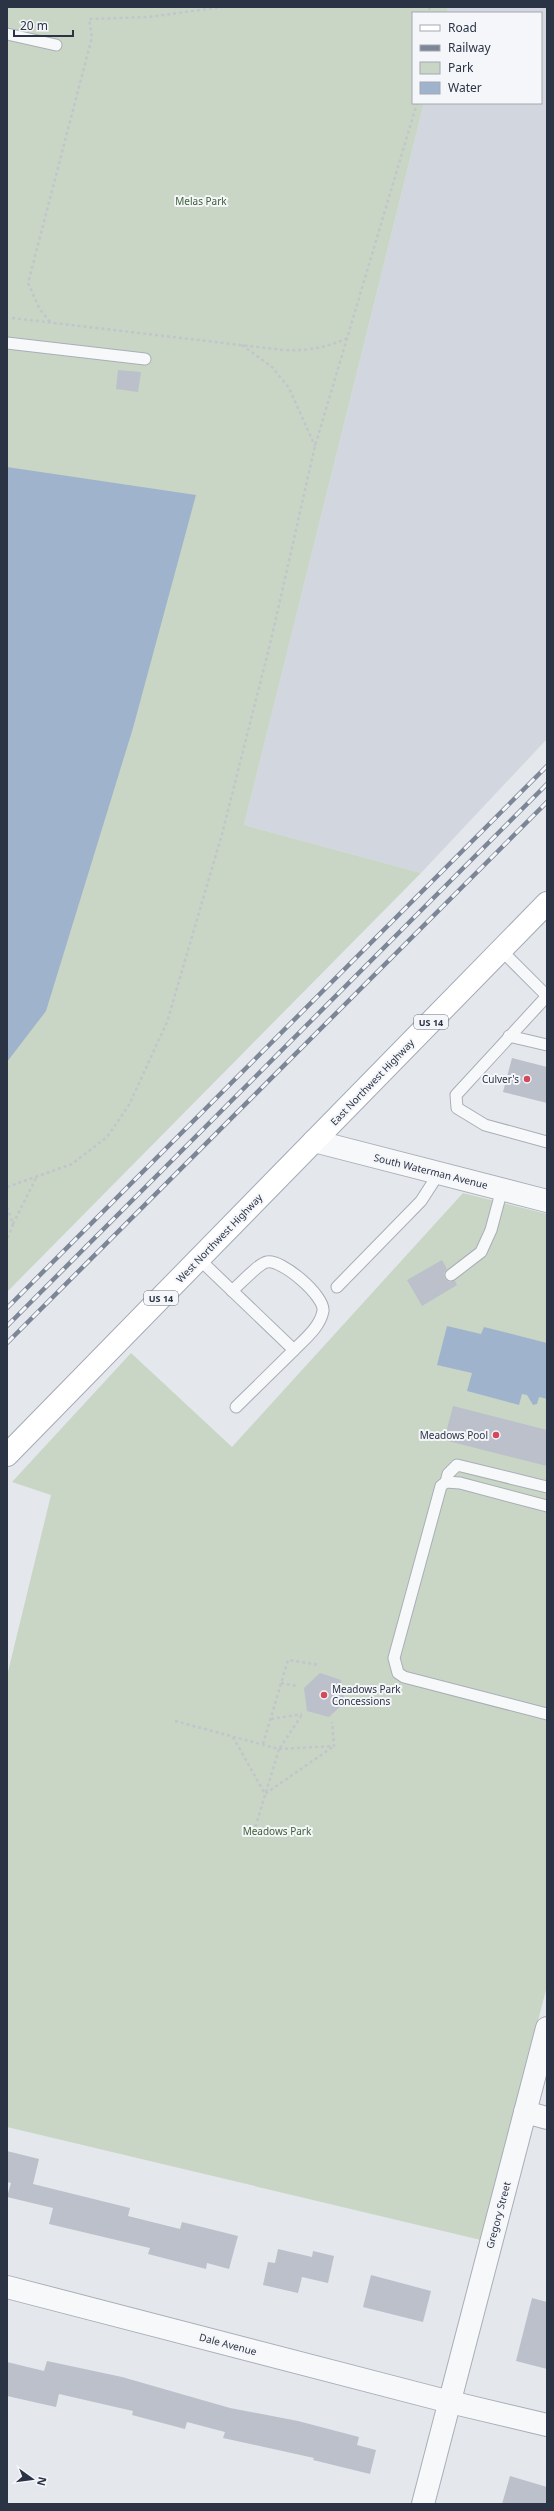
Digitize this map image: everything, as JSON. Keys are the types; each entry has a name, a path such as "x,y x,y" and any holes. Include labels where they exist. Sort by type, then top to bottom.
{"main road":[{"name":"East Northwest Highway","path":"314,1141 547,903"},
{"name":"West Northwest Highway","path":"7,1455 314,1141"}],"street":[{"name":"South Waterman Avenue","path":"314,1141 547,1201"},
{"name":"Gregory Street","path":"423,2504 547,2028"},
{"path":"525,2112 547,2118"},
{"name":"Dale Avenue","path":"7,2287 450,2402 547,2425"}],"lane":[{"path":"7,34 56,45"},
{"path":"7,343 145,359"},
{"path":"501,950 547,996 456,1095 458,1108 485,1125 547,1142"},
{"path":"509,1036 547,1046"},
{"path":"337,1287 421,1201 439,1173"},
{"path":"451,1274 481,1252 491,1230 502,1189"},
{"path":"199,1259 294,1350"},
{"path":"232,1291 265,1262 275,1261 283,1264 320,1298 323,1310 320,1323 236,1408"},
{"path":"547,1487 457,1465 448,1474 446,1482 441,1486 438,1493 394,1658 395,1666 404,1677 547,1714"},
{"path":"446,1482 460,1483 547,1506"}],"path":[{"path":"50,322 39,308 28,283 92,37 89,20 150,17 222,7"},
{"path":"7,1187 72,1164 106,1137 129,1105 166,1022 222,834 270,640 315,446 416,104"},
{"path":"12,318 306,351 328,347 348,338"},
{"path":"242,345 272,367 288,388 315,446"},
{"path":"7,1240 13,1224 36,1178"},
{"path":"7,1207 13,1224"},
{"path":"263,1744 288,1660 320,1665"},
{"path":"281,1683 297,1686"},
{"path":"252,1838 279,1749 303,1714 271,1719"},
{"path":"175,1721 279,1749 334,1746"},
{"path":"332,1722 334,1746"},
{"path":"232,1736 266,1794"},
{"path":"266,1794 334,1746"}],"shaded area":[{"path":"448,7 547,7 547,739 421,873 244,825 424,104 542,104 542,12 447,12"}],"green space":[{"name":"Melas Park","path":"7,7 448,7 447,12 412,12 412,104 424,104 244,825 421,873 7,1292"},
{"name":"Meadows Park","path":"463,1193 547,1214 547,1986 481,2240 7,2127 7,1676 51,1495 12,1482 131,1353 232,1447"}],"water":[{"path":"7,467 196,495 133,728 46,1011 7,1062"},
{"path":"447,1326 481,1334 484,1327 547,1343 547,1399 539,1397 537,1404 533,1405 527,1395 522,1394 519,1405 467,1391 472,1373 437,1365"}],"building":[{"path":"118,370 141,372 138,392 116,389"},
{"name":"Culver's","path":"512,1058 547,1067 547,1103 503,1092"},
{"path":"442,1260 447,1269 444,1273 445,1279 449,1282 455,1281 457,1285 422,1306 407,1280"},
{"name":"Meadows Pool","path":"453,1406 547,1430 547,1466 444,1440"},
{"name":"Meadows Park Concessions","path":"320,1673 341,1680 345,1702 329,1717 307,1711 304,1688"},
{"path":"7,2151 39,2159 33,2184 130,2208 128,2216 180,2229 182,2222 238,2236 229,2269 207,2263 206,2269 148,2254 150,2248 49,2224 53,2208 7,2197 11,2183 7,2182"},
{"path":"278,2249 312,2257 313,2251 334,2256 328,2283 302,2277 298,2293 263,2285 268,2262 275,2263"},
{"path":"371,2275 431,2291 423,2322 363,2307"},
{"path":"532,2298 547,2302 547,2369 516,2361"},
{"path":"47,2361 122,2377 230,2408 298,2421 359,2437 357,2445 376,2450 370,2474 313,2460 314,2458 223,2438 225,2432 187,2422 185,2429 132,2415 133,2411 59,2394 56,2407 7,2396 7,2362 44,2371"},
{"path":"510,2476 547,2487 547,2504 502,2504"}],"railway":[{"path":"7,1308 547,766"},
{"path":"7,1326 547,784"},
{"path":"7,1343 547,802"}],"place":[{"name":"Culver's","path":"527,1079"},
{"name":"Meadows Pool","path":"496,1435"},
{"name":"Meadows Park Concessions","path":"324,1695"}]}
